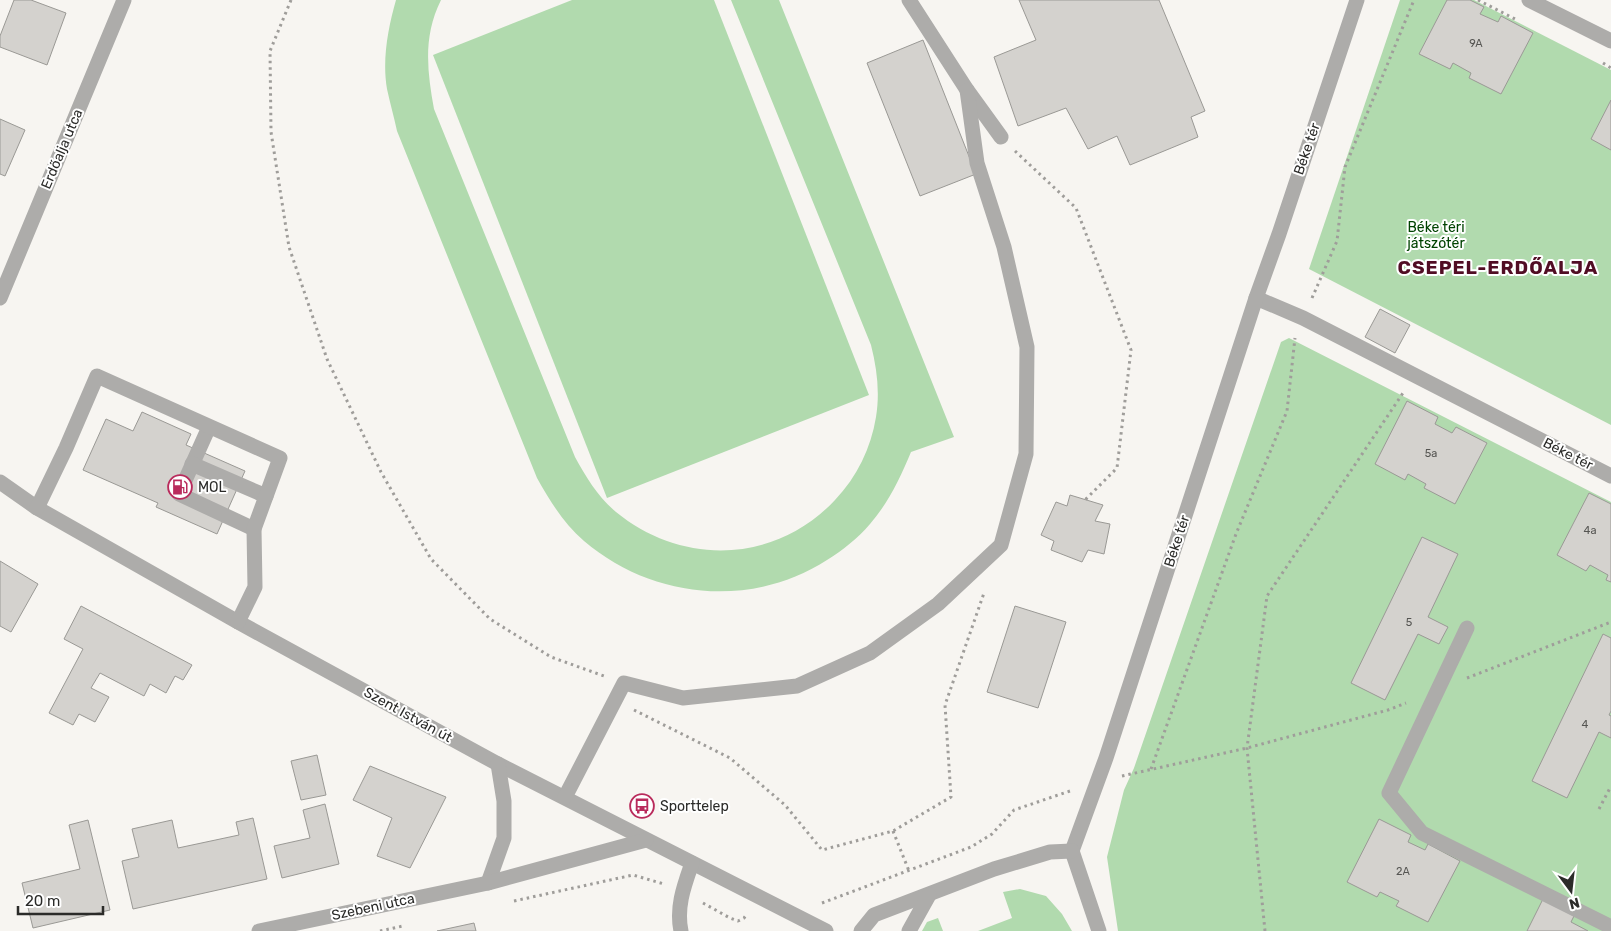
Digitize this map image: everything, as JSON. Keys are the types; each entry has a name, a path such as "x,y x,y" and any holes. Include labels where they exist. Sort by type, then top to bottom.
{"street":[{"name":"Erdőalja utca","path":"0,298 124,0"},
{"path":"909,0 966,90 1000,137"},
{"name":"Béke tér","path":"1072,851 1106,758 1256,298 1358,0"},
{"path":"1529,0 1611,41"},
{"path":"565,798 624,683 683,698 797,686 870,653 938,604 1001,546 1026,454 1027,346 1004,247 977,163 966,90"},
{"name":"Béke tér","path":"1256,298 1303,318 1611,476"},
{"path":"38,508 97,376 280,458 254,529 255,587 238,622"},
{"path":"209,427 179,494 254,529"},
{"path":"192,464 266,496"},
{"name":"Szent István út","path":"0,482 38,508 238,622 498,764 826,931"},
{"path":"1467,628 1389,793 1422,833 1611,927"},
{"path":"488,883 504,838 504,801 498,764"},
{"name":"Szebeni utca","path":"259,931 488,883 646,840"},
{"path":"861,931 874,915 994,869 1050,852 1072,851 1099,931"},
{"path":"681,931 679,918 682,892 692,863"},
{"path":"909,931 929,895"}],"path":[{"path":"291,0 270,51 271,132 289,247 327,359 377,464 431,560 490,619 551,657 624,683"},
{"path":"1414,0 1345,168 1337,241 1295,337 1287,411 1236,534 1150,770 1247,748 1388,710 1611,622"},
{"path":"1000,137 1076,208 1131,350 1117,468 1085,500"},
{"path":"1265,931 1247,748 1267,596 1404,392"},
{"path":"615,700 730,758 784,805 822,850 893,831 951,797 945,705 984,592"},
{"path":"1120,782 1124,776"},
{"path":"814,906 971,847 992,834 1014,810 1096,782"},
{"path":"1599,809 1611,786"},
{"path":"893,831 909,871"},
{"path":"507,903 633,875 658,882 682,892 738,921 744,918 757,897"},
{"path":"380,931 409,924"}],"green space":[{"path":"396,0 441,0 431,27 428,54 434,109 575,457 598,493 616,512 642,530 670,542 698,549 728,550 757,546 785,536 811,521 835,500 850,482 862,462 874,429 878,390 871,345 731,0 779,0 954,437 911,452 898,480 877,516 844,548 798,576 767,586 735,591 702,591 671,585 640,575 611,560 584,541 552,504 537,478 397,131 387,89 385,67 388,33"},
{"path":"572,0 714,0 869,395 607,498 433,55"},
{"name":"Béke téri játszótér","path":"1400,0 1474,0 1611,70 1611,425 1309,269"},
{"path":"1289,338 1611,502 1611,931 1118,931 1107,857 1124,790 1134,768 1281,342"},
{"path":"1020,889 1046,896 1062,914 1072,931 978,931 1012,918 1003,892"},
{"path":"938,918 943,931 922,931 927,922"}],"building":[{"path":"14,0 31,0 66,13 47,65 0,47 0,36"},
{"path":"1019,0 1159,0 1205,111 1191,117 1198,137 1130,165 1117,136 1088,149 1066,108 1018,126 994,57 1036,40"},
{"path":"1447,0 1470,0 1484,7 1480,14 1498,22 1501,16 1533,33 1501,94 1469,78 1471,73 1453,63 1450,69 1419,54"},
{"path":"923,40 976,174 920,196 867,63"},
{"path":"1611,100 1611,150 1591,139"},
{"path":"0,119 25,130 5,176 0,174"},
{"path":"1380,309 1410,325 1395,353 1365,337"},
{"path":"1407,401 1438,417 1435,424 1452,433 1456,427 1487,443 1455,504 1424,488 1426,484 1408,474 1405,480 1375,464"},
{"name":"MOL","path":"142,412 191,434 186,445 245,471 217,534 156,507 158,503 83,470 106,419 133,431"},
{"path":"1589,493 1611,504 1611,582 1606,580 1608,575 1590,565 1586,571 1557,555"},
{"path":"1070,495 1103,505 1095,521 1110,524 1104,554 1088,550 1082,562 1051,550 1054,541 1041,535 1056,502 1067,506"},
{"path":"1422,537 1458,554 1428,617 1448,627 1439,644 1418,634 1385,700 1351,683"},
{"path":"0,561 38,584 11,632 0,626"},
{"path":"81,606 192,665 183,680 175,676 166,693 150,684 144,696 100,673 91,688 109,697 95,722 79,714 73,725 49,713 83,649 64,639"},
{"path":"1015,606 1066,622 1038,708 987,692"},
{"path":"1603,634 1611,638 1611,711 1609,715 1611,716 1611,738 1599,732 1567,798 1532,781"},
{"path":"317,755 326,795 301,800 291,761"},
{"path":"370,766 446,797 410,868 377,856 392,818 353,800"},
{"path":"325,804 339,864 282,878 274,846 310,838 303,810"},
{"path":"253,818 267,879 133,909 122,861 139,857 132,829 172,820 178,848 239,835 236,822"},
{"path":"1379,819 1411,835 1408,842 1425,850 1428,844 1460,861 1428,922 1396,906 1399,901 1380,892 1377,897 1347,882"},
{"path":"88,820 110,910 33,928 22,883 80,869 69,825"},
{"path":"1543,899 1574,916 1571,922 1588,931 1527,931"},
{"path":"474,923 476,931 437,931"}],"place":[{"name":"MOL","path":"180,487"},
{"name":"Sporttelep","path":"642,806"}],"district":[{"name":"CSEPEL-ERDŐALJA","path":"1498,267"}]}
